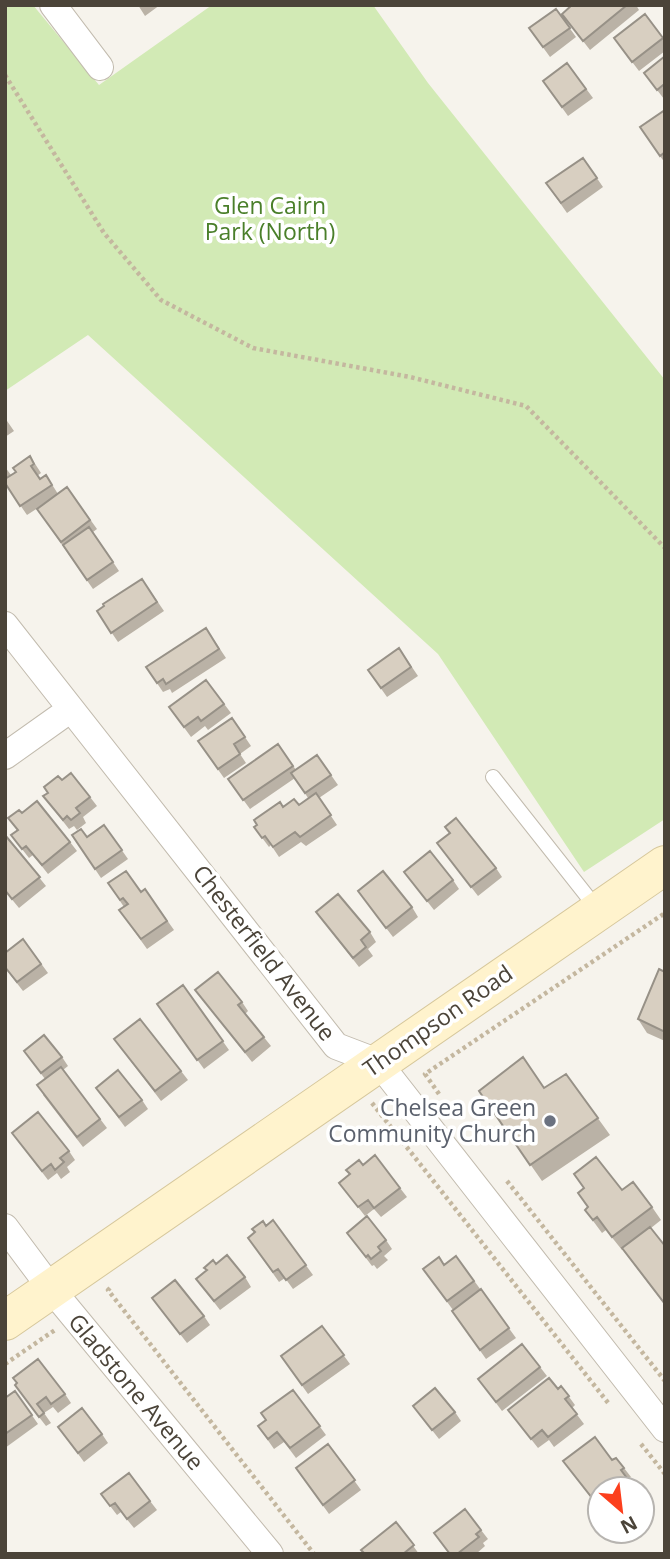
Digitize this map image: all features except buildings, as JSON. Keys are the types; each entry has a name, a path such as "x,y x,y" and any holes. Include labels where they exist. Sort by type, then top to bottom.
{"street":[{"path":"53,5 100,67"},
{"name":"Chesterfield Avenue","path":"5,625 336,1046 378,1062"},
{"path":"5,756 71,709"},
{"name":"Thompson Road","path":"5,1321 665,866"},
{"path":"378,1062 665,1429"},
{"name":"Gladstone Avenue","path":"5,1227 52,1290 270,1554"}],"lane":[{"path":"493,777 598,911"}],"path":[{"path":"5,75 104,233 161,300 253,348 410,377 526,406 665,548"},
{"path":"440,1095 425,1074 665,913"},
{"path":"372,1103 613,1409"},
{"path":"499,1171 665,1381"},
{"path":"119,1282 108,1290 314,1554"},
{"path":"5,1364 60,1327"},
{"path":"639,1441 665,1474"}],"green space":[{"name":"Glen Cairn Park (North)","path":"5,5 33,5 99,85 212,5 373,5 428,83 665,380 665,819 584,872 438,654 88,335 5,391"}],"place":[{"name":"Chelsea Green Community Church","path":"550,1121"}]}
